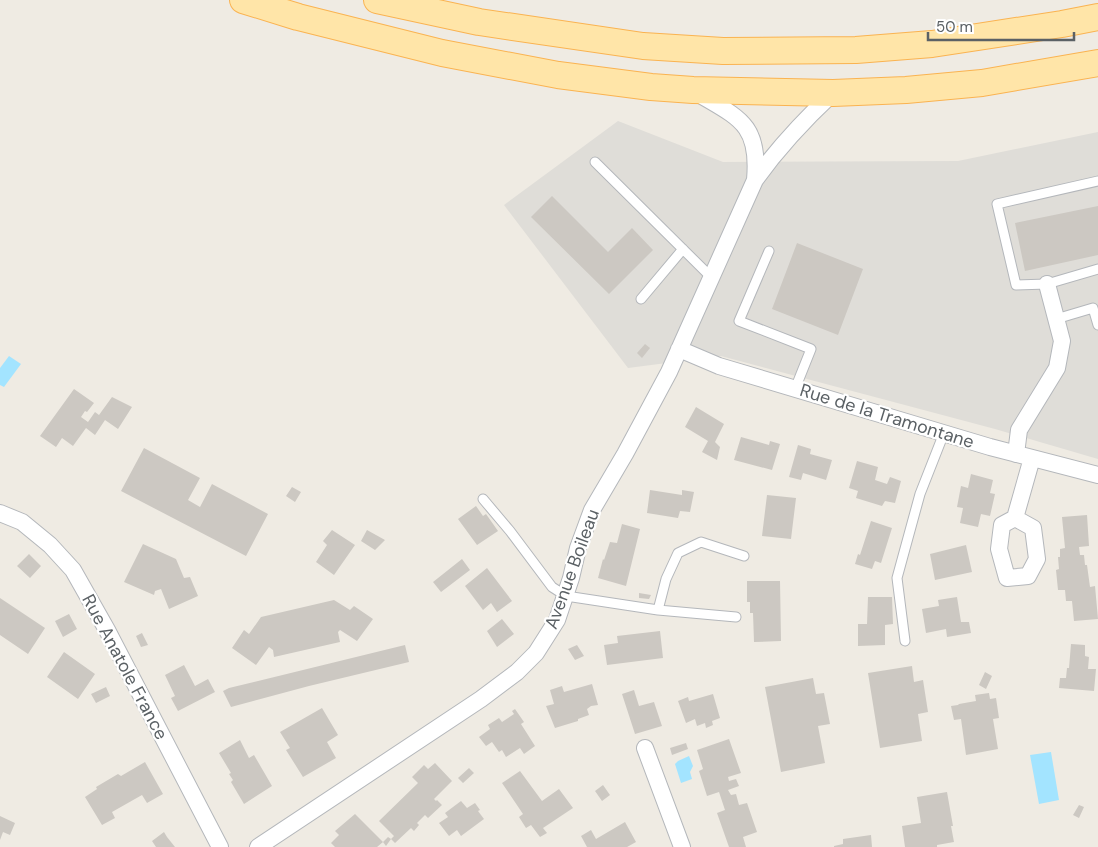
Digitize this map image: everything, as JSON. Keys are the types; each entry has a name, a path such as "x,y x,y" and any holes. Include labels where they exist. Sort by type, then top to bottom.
{"main road":[{"path":"244,0 298,17 442,53 558,75 651,87 692,90 832,93 906,90 982,83 1098,63"},
{"path":"377,0 479,22 643,46 723,51 856,50 932,44 1098,17"},
{"path":"932,44 1098,1"}],"street":[{"name":"Avenue Boileau","path":"692,90 742,122 750,133 757,164 755,180"},
{"name":"Avenue Boileau","path":"258,847 466,708 517,672 536,653 557,620 566,596 578,548 592,510 625,454 668,372 755,180 786,141 832,93"},
{"path":"1015,518 1024,456 1019,430 1057,368 1062,342 1047,284"},
{"name":"Rue de la Tramontane","path":"679,349 719,366 795,389 1024,456 1098,475"},
{"name":"Rue Anatole France","path":"0,513 22,522 50,545 73,570 107,630 220,847"},
{"path":"645,748 682,847"}],"lane":[{"path":"595,162 711,277"},
{"path":"1098,181 997,204 1016,285 1047,284 1098,269"},
{"path":"641,299 683,249"},
{"path":"769,251 739,321 810,349 795,389"},
{"path":"1056,319 1094,308 1098,325"},
{"path":"905,641 897,578 920,494 944,433"},
{"path":"483,499 510,531 552,587 566,596 658,610 736,617"},
{"path":"658,610 666,579 678,553 701,542 744,556"}],"shaded area":[{"path":"618,121 723,162 958,161 1098,132 1098,459 995,429 721,356 628,368 504,205"}],"water":[{"path":"9,356 21,364 4,387 0,385 0,368"},
{"path":"1051,752 1059,800 1039,804 1030,755"},
{"path":"689,756 693,766 690,772 692,779 681,783 675,764"}],"building":[{"path":"552,196 608,252 632,228 653,250 609,294 531,217"},
{"path":"1098,206 1098,255 1025,271 1015,223"},
{"path":"797,243 863,269 838,335 772,309"},
{"path":"645,344 650,348 642,358 637,353"},
{"path":"74,389 94,403 81,417 88,422 95,412 99,415 112,397 132,407 118,429 105,420 95,435 86,428 73,446 62,438 56,447 40,436"},
{"path":"696,407 724,424 715,442 720,447 717,460 702,452 708,441 685,427"},
{"path":"741,437 769,445 770,441 780,444 772,470 734,460"},
{"path":"798,445 811,449 810,454 832,460 826,480 803,473 801,480 789,477"},
{"path":"144,448 200,478 188,500 200,507 212,484 268,514 246,556 121,491"},
{"path":"857,461 878,467 875,480 887,484 890,477 901,481 895,503 885,501 882,506 856,498 858,491 849,488"},
{"path":"971,474 993,480 990,493 995,494 990,516 981,514 978,527 960,523 963,508 957,507 961,486 968,488"},
{"path":"292,487 301,492 295,502 286,496"},
{"path":"650,490 682,495 682,490 694,492 690,512 680,511 678,518 647,513"},
{"path":"767,495 796,498 791,539 762,536"},
{"path":"476,506 483,516 486,514 498,531 477,545 458,519"},
{"path":"1087,515 1089,546 1079,547 1080,555 1084,555 1085,565 1087,565 1090,587 1095,586 1098,619 1074,621 1072,601 1066,601 1065,590 1058,590 1056,570 1059,569 1058,557 1060,557 1060,549 1065,548 1062,517"},
{"path":"871,521 892,528 881,563 875,561 872,569 855,564 858,554 860,555"},
{"path":"622,524 640,529 626,586 598,578 610,542 617,543"},
{"path":"332,530 355,545 334,575 316,562 327,545 323,541"},
{"path":"367,530 385,540 375,550 361,541"},
{"path":"143,544 176,559 184,578 190,577 198,596 169,609 161,589 155,591 154,595 124,582"},
{"path":"966,545 972,572 935,580 930,554"},
{"path":"29,554 41,566 30,578 17,566"},
{"path":"462,559 470,570 441,592 433,582"},
{"path":"487,568 512,601 497,612 491,603 483,610 465,586"},
{"path":"747,581 780,581 781,641 754,642 753,613 750,613 750,602 747,602"},
{"path":"639,593 651,595 649,599 639,598"},
{"path":"868,597 892,597 893,624 885,625 885,645 858,646 858,624 867,624"},
{"path":"957,597 961,622 969,622 971,633 947,637 946,629 926,633 922,609 939,606 938,600"},
{"path":"0,598 45,628 28,654 0,635"},
{"path":"334,600 350,610 354,606 373,619 357,641 340,630 338,632 340,642 274,657 273,650 269,647 256,665 232,648 244,630 249,634 261,617"},
{"path":"69,614 77,629 63,637 55,621"},
{"path":"502,619 514,634 497,647 487,631"},
{"path":"660,631 663,658 607,665 604,645 618,643 617,636"},
{"path":"142,633 148,645 141,647 136,636"},
{"path":"1071,644 1085,645 1085,656 1089,657 1088,669 1096,669 1094,691 1059,688 1060,678 1066,678 1067,668 1069,668"},
{"path":"405,645 409,662 231,707 223,691 229,688"},
{"path":"577,645 584,656 575,660 568,649"},
{"path":"64,652 95,674 78,699 47,677"},
{"path":"184,665 195,686 208,679 215,692 178,711 171,698 175,696 165,675"},
{"path":"912,666 914,682 923,680 928,712 918,714 922,741 880,748 868,673"},
{"path":"985,672 992,676 986,689 979,685"},
{"path":"813,678 816,694 824,693 830,724 818,726 825,763 781,772 765,687"},
{"path":"592,684 598,705 587,709 589,715 578,719 578,721 555,728 546,706 554,704 550,690 562,686 564,692"},
{"path":"106,687 110,696 96,703 91,694"},
{"path":"634,690 639,706 654,702 662,726 635,734 622,694"},
{"path":"989,693 990,699 996,698 999,718 993,719 998,749 966,755 961,719 954,720 951,706 976,701 975,695"},
{"path":"713,694 720,718 712,721 713,725 706,728 705,723 697,726 695,719 686,723 678,701 688,697 689,701"},
{"path":"322,708 338,735 327,742 336,758 303,777 286,750 290,748 280,732"},
{"path":"515,709 524,722 521,724 535,746 524,754 520,748 506,757 502,750 499,752 492,742 486,746 479,737 490,729 488,725 499,718 502,722 514,714 512,711"},
{"path":"729,739 741,773 728,777 729,781 736,779 739,786 728,790 731,795 736,794 739,805 747,803 757,832 743,837 746,847 729,847 717,813 725,810 719,792 707,796 699,771 703,769 697,750"},
{"path":"240,740 249,758 254,755 272,786 244,804 231,782 233,780 229,774 231,773 219,753"},
{"path":"686,743 688,749 672,755 670,748"},
{"path":"145,762 163,794 147,803 142,795 112,812 115,818 102,825 85,797 97,789 96,787 118,774 121,776"},
{"path":"435,763 452,781 434,799 442,805 428,818 425,815 417,823 419,825 414,831 411,828 395,843 391,839 394,836 379,821 418,783 412,777 424,765 428,769"},
{"path":"469,768 474,773 463,783 458,778"},
{"path":"520,771 542,801 559,789 573,808 543,828 547,833 540,837 531,825 526,828 519,817 523,814 502,783"},
{"path":"603,785 610,795 602,801 595,791"},
{"path":"947,792 954,842 937,845 937,847 905,847 902,826 921,823 917,797"},
{"path":"461,801 467,808 475,803 484,819 461,836 457,830 449,836 439,823 448,817 445,813"},
{"path":"1079,805 1084,807 1079,818 1073,815"},
{"path":"355,814 383,842 377,847 335,847 331,843 339,835 335,831"},
{"path":"0,816 15,823 10,835 3,832 0,840"},
{"path":"625,822 636,842 627,847 587,847 581,836 591,830 596,839"},
{"path":"164,832 175,847 156,847 152,841"},
{"path":"871,835 872,847 834,847 843,844 843,839"},
{"path":"388,837 391,839 386,846 383,842"}]}
